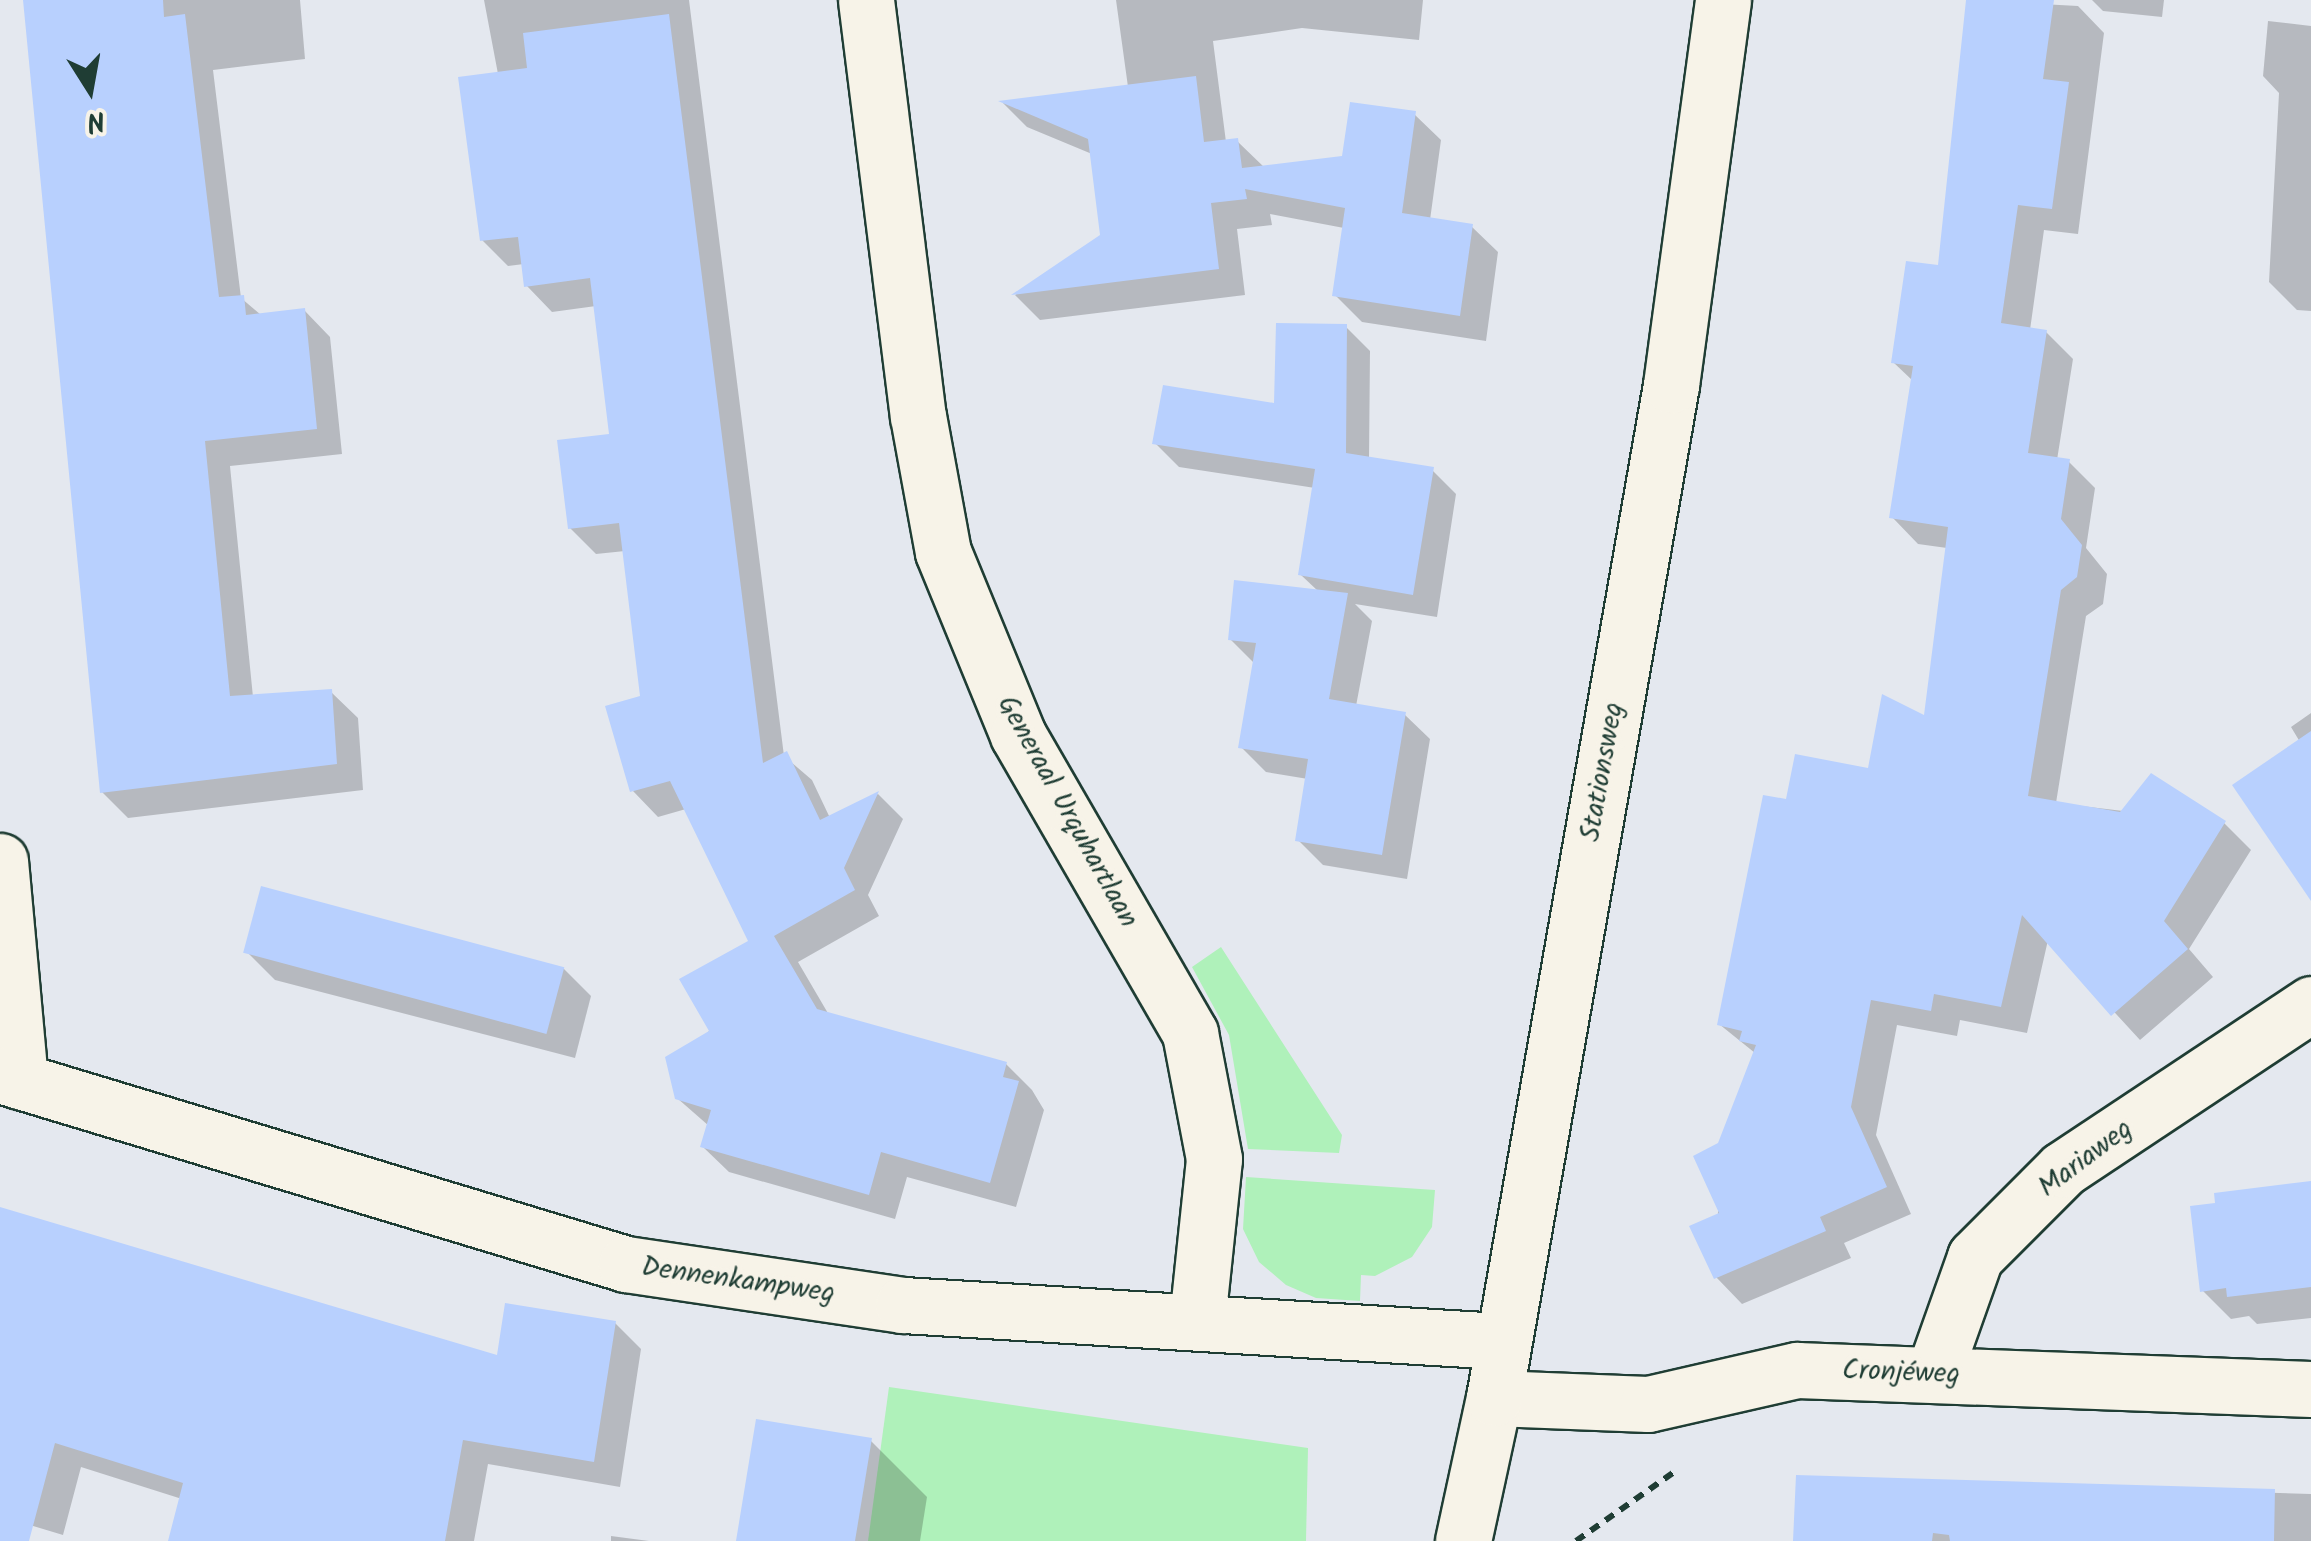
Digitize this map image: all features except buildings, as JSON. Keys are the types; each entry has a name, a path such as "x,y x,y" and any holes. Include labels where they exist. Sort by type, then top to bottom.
{"street":[{"name":"Generaal Urquhartlaan","path":"866,0 918,416 943,552 1018,735 1190,1033 1214,1159 1196,1322"},
{"name":"Stationsweg","path":"1463,1541 1494,1398 1672,385 1723,0"},
{"path":"0,861 10,1078"},
{"name":"Mariaweg","path":"1934,1374 1975,1256 2063,1169 2311,1004"},
{"name":"Dennenkampweg","path":"10,1078 626,1264 903,1305 1502,1341"},
{"name":"Cronjéweg","path":"1494,1398 1648,1404 1796,1370 2311,1389"}],"green space":[{"path":"1221,947 1342,1135 1339,1153 1248,1149 1229,1035 1192,967"},
{"path":"1246,1177 1435,1190 1432,1227 1412,1257 1375,1276 1361,1275 1360,1301 1316,1298 1286,1285 1259,1262 1243,1229"},
{"path":"889,1387 1308,1448 1306,1541 868,1541"}]}
